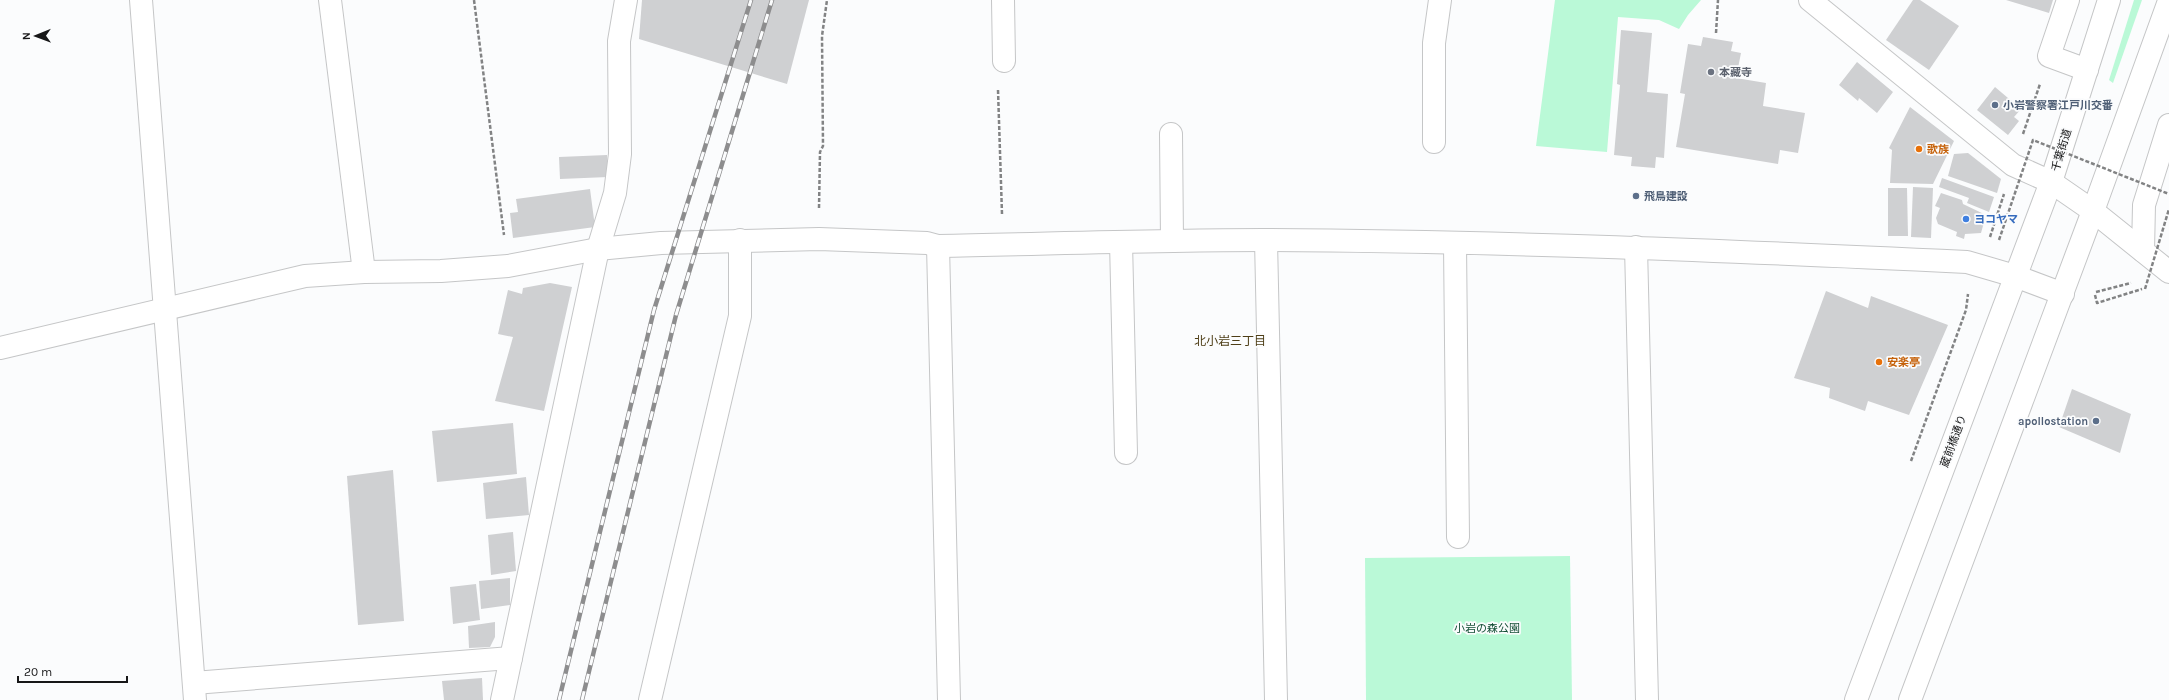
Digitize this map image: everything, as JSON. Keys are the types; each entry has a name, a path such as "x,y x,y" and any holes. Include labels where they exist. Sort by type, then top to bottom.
{"main road":[{"path":"140,0 195,691 511,658"},
{"path":"330,0 364,272"},
{"path":"502,700 598,249 615,193 619,162 619,41 626,0"},
{"path":"1003,0 1004,61"},
{"path":"1434,142 1434,43 1440,0"},
{"path":"1810,0 2013,165 2051,182"},
{"path":"2068,0 2049,56 2087,70"},
{"name":"千葉街道","path":"2109,0 2051,182 2093,211 2169,272"},
{"path":"1910,700 2063,294 2169,1"},
{"path":"2143,251 2144,205 2169,125"},
{"path":"1171,134 1172,240"},
{"name":"蔵前橋通り","path":"1856,700 2051,182"},
{"path":"0,348 305,276 364,272 441,271 508,266 598,249 661,243 740,240 819,239 927,243 938,246 1172,240 1266,240 1636,247 1967,262 2015,276 2063,294"},
{"path":"650,700 740,316 740,240"},
{"path":"1266,240 1276,700"},
{"path":"1121,242 1126,453"},
{"path":"1456,244 1458,537"},
{"path":"938,246 949,700"},
{"path":"1636,247 1646,700"}],"path":[{"path":"474,0 508,266"},
{"path":"819,239 820,152 823,146 822,36 827,0"},
{"path":"1716,33 1718,0"},
{"path":"1909,468 1966,310 1967,297 1980,265 2049,56"},
{"path":"1003,245 997,66 1004,61"},
{"path":"1999,240 2033,140 2169,194"},
{"path":"2131,282 2094,292 2097,303 2145,289 2169,209"}],"green space":[{"path":"1555,0 1701,0 1688,15 1679,29 1659,20 1618,17 1607,152 1536,146"},
{"path":"2134,0 2142,0 2113,83 2109,80"},
{"name":"小岩の森公園","path":"1570,556 1572,700 1366,700 1365,558"}],"building":[{"path":"642,0 809,0 787,84 639,39"},
{"path":"1913,0 1920,0 1959,26 1929,70 1886,40"},
{"path":"2006,0 2053,0 2049,13"},
{"path":"1621,30 1652,33 1647,92 1668,94 1664,158 1656,157 1655,168 1631,166 1632,157 1614,155 1620,85 1617,84"},
{"path":"1703,37 1733,42 1731,51 1741,53 1736,78 1766,83 1763,106 1805,113 1798,153 1780,150 1778,164 1676,147 1685,94 1680,93 1688,44 1701,46"},
{"path":"1857,62 1893,92 1877,113 1859,98 1858,101 1839,85"},
{"path":"1995,87 2021,109 2014,117 2019,121 2008,135 1977,110"},
{"path":"1910,107 1954,141 1933,184 1890,183 1892,150 1889,148"},
{"path":"1968,153 2001,179 1997,193 1948,176 1954,154"},
{"path":"607,155 608,177 560,179 559,157"},
{"path":"1942,178 1994,197 1989,212 1967,203 1969,198 1939,187"},
{"path":"1913,187 1933,188 1931,238 1911,237"},
{"path":"1888,188 1907,188 1908,236 1888,236"},
{"path":"590,189 595,227 513,238 510,213 518,212 516,199"},
{"path":"1941,193 1962,200 1963,204 1986,215 1981,233 1965,234 1964,239 1956,236 1957,232 1938,224 1936,218 1940,208 1935,206"},
{"path":"550,283 572,287 544,411 495,401 513,337 498,334 508,290 522,294 523,288"},
{"path":"1826,291 1868,308 1871,296 1948,325 1909,415 1868,401 1865,411 1829,398 1830,388 1794,378"},
{"path":"2072,389 2131,414 2120,453 2059,427"},
{"path":"513,423 517,474 437,482 432,431"},
{"path":"393,470 404,621 358,625 347,476"},
{"path":"526,477 529,515 486,519 483,483"},
{"path":"513,532 516,571 491,575 488,535"},
{"path":"510,578 510,605 481,609 479,581"},
{"path":"476,584 480,620 453,624 450,587"},
{"path":"495,622 495,637 490,647 469,648 468,626"},
{"path":"482,678 483,700 444,700 442,681"}],"railway":[{"path":"559,700 654,310 751,0"},
{"path":"582,700 676,315 772,0"}],"place":[{"name":"本藏寺","path":"1711,72"},
{"name":"小岩警察署江戸川交番","path":"1995,105"},
{"name":"歌族","path":"1919,149"},
{"name":"飛鳥建設","path":"1636,196"},
{"name":"ヨコヤマ","path":"1966,219"},
{"name":"安楽亭","path":"1879,362"},
{"name":"apollostation","path":"2096,421"}],"district":[{"name":"北小岩三丁目","path":"1230,341"}]}
